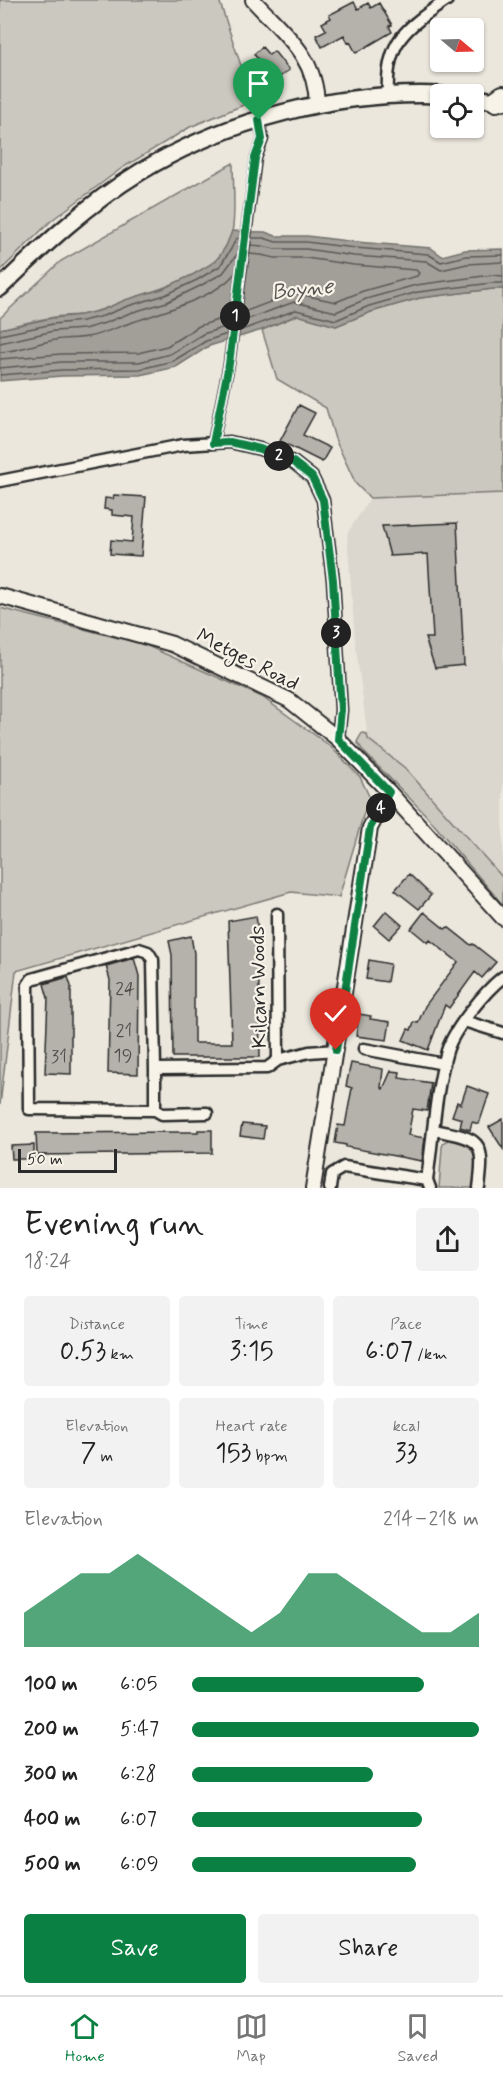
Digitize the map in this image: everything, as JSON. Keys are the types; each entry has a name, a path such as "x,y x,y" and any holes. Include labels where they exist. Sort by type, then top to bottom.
{"main road":[{"path":"1,287 99,201 140,172 198,142 259,120 317,105 388,95 430,95"},
{"path":"484,99 501,100"}],"street":[{"path":"253,0 303,56 312,70 317,105"},
{"path":"388,95 388,67 397,41 418,19 447,0"},
{"path":"213,443 230,357 255,158 262,139 259,120"},
{"path":"0,481 183,445 213,443 230,442 260,449 293,462 312,477 323,500 333,580 341,710 338,739"},
{"name":"Metges Road","path":"0,596 172,644 289,700 338,739 503,918"},
{"path":"313,1188 370,828 389,792"},
{"name":"Kilcarn Woods","path":"277,914 278,1059"},
{"path":"154,1110 153,960 148,952 139,949 32,979 28,985 29,1109 154,1110 162,1113 207,1113"},
{"path":"330,1188 332,1174 344,1167 428,1184 440,1083 448,1048 464,1021 490,987 503,977"},
{"path":"464,1021 503,1033"},
{"path":"364,1049 444,1064"},
{"name":"Kilcarn Woods","path":"155,1069 267,1068 278,1059 309,1052 336,1050"},
{"path":"434,1130 473,1140 481,1150 483,1161 479,1188"}],"shaded area":[{"path":"0,0 219,0 253,101 190,127 122,168 52,220 0,271"},
{"path":"233,163 232,232 226,247 217,259 204,269 172,285 93,313 47,318 0,329 0,318 61,261"},
{"path":"503,289 503,493 370,498 356,484 335,439 326,408 277,379 262,330 298,315 336,326 371,312 420,298"},
{"path":"503,493 503,878 405,768 368,739 355,640 347,534 370,498"},
{"path":"0,608 143,644 262,697 330,746 360,777 369,796 339,897 291,892 16,971 0,1105"},
{"path":"362,733 367,734 368,739 405,768 503,878 503,905 425,814 364,752 357,742"},
{"path":"450,1139 472,1145 478,1154 475,1188 439,1188 442,1147 444,1142"}],"water":[{"name":"Boyne","path":"232,231 265,232 276,236 307,236 431,248 442,256 465,250 503,249 503,289 420,298 371,312 336,326 297,315 262,330 209,346 176,367 140,375 62,376 0,381 0,329 102,310 125,300 162,289 216,261"}],"building":[{"path":"354,2 358,9 368,3 371,8 379,3 392,25 389,26 392,32 356,53 344,35 322,47 316,35 326,30 322,23 331,18 329,15"},
{"path":"262,47 269,55 274,51 289,70 274,81 254,54"},
{"path":"299,405 315,413 303,435 330,448 322,462 280,441"},
{"path":"114,495 146,497 141,556 110,554 111,540 132,542 134,517 112,515 112,510 104,509 105,498 113,499"},
{"path":"457,523 464,665 435,668 425,638 433,638 428,554 390,556 382,526"},
{"path":"409,874 431,895 419,909 395,890"},
{"path":"386,911 402,925 389,939 374,926"},
{"path":"424,912 445,929 448,927 496,962 482,978 475,972 449,1008 445,1005 428,1050 403,1040 414,1022 418,1023 425,1006 458,962 430,940 428,943 411,929"},
{"path":"256,916 260,1057 173,1057 172,955 169,941 191,936 194,953 194,1043 232,1043 228,921"},
{"path":"134,958 139,976 138,1074 108,1073 110,980 106,966"},
{"path":"369,960 390,964 387,982 366,979"},
{"path":"68,977 71,986 71,1074 45,1073 48,998 44,984"},
{"path":"359,1014 371,1016 370,1019 390,1022 387,1040 356,1036"},
{"path":"351,1063 383,1069 381,1088 383,1089 391,1071 400,1072 399,1078 431,1083 427,1111 413,1109 408,1135 425,1138 422,1161 335,1143 338,1125 345,1126 352,1088 346,1086"},
{"path":"467,1086 489,1094 479,1124 472,1122 470,1130 460,1127 462,1119 452,1116 457,1102 461,1104"},
{"path":"503,1119 503,1149 489,1127"},
{"path":"242,1124 265,1126 263,1139 240,1136"},
{"path":"198,1130 212,1130 212,1153 37,1155 36,1133 198,1132"},
{"path":"34,1145 34,1159 12,1159 11,1146"}],"route":[{"path":"259,120 262,139 255,158 229,364 213,443 230,442 260,449 293,462 312,477 323,500 333,580 341,710 338,739 389,792 370,828 336,1050"}]}
